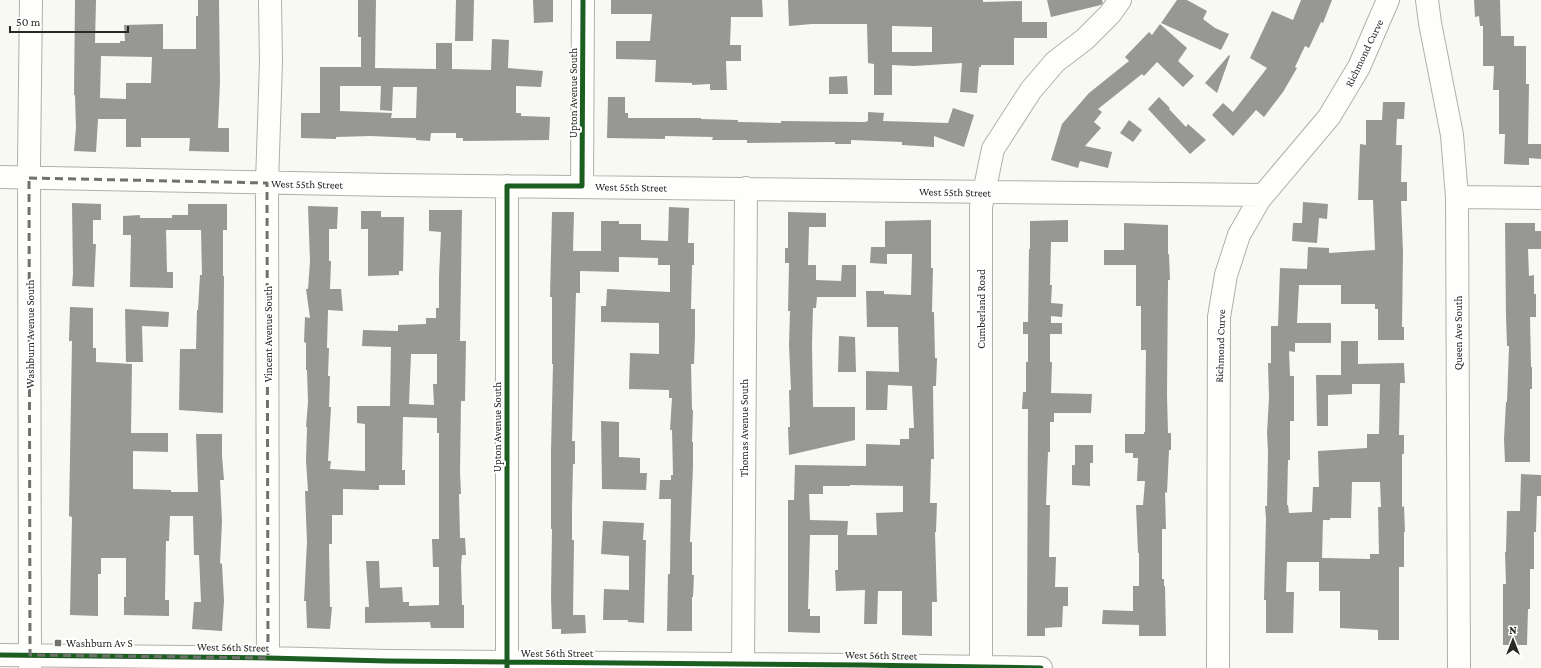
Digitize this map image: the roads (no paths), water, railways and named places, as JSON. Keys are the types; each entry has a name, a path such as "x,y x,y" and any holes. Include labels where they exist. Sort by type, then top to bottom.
{"street":[{"name":"Washburn Avenue South","path":"30,661 29,178 31,0"},
{"name":"Vincent Avenue South","path":"268,663 267,183 270,0"},
{"name":"Upton Avenue South","path":"582,186 583,0"},
{"name":"Cumberland Road","path":"981,667 981,207 984,192 993,149 1031,90 1055,62 1085,39 1110,14 1120,0"},
{"name":"Richmond Curve","path":"1218,668 1219,317 1226,275 1239,235 1262,195 1329,117 1359,67 1388,0"},
{"name":"Queen Ave South","path":"1427,0 1430,23 1452,135 1457,197 1459,668"},
{"name":"West 55th Street","path":"0,177 267,183 1262,195"},
{"name":"Upton Avenue South","path":"506,186 507,665"},
{"name":"Thomas Avenue South","path":"743,666 746,188"},
{"path":"1457,197 1541,198"},
{"name":"West 56th Street","path":"0,654 30,661 268,663 387,661 507,665 1041,668"}],"place":[{"name":"Washburn Av S","path":"58,643"}]}
